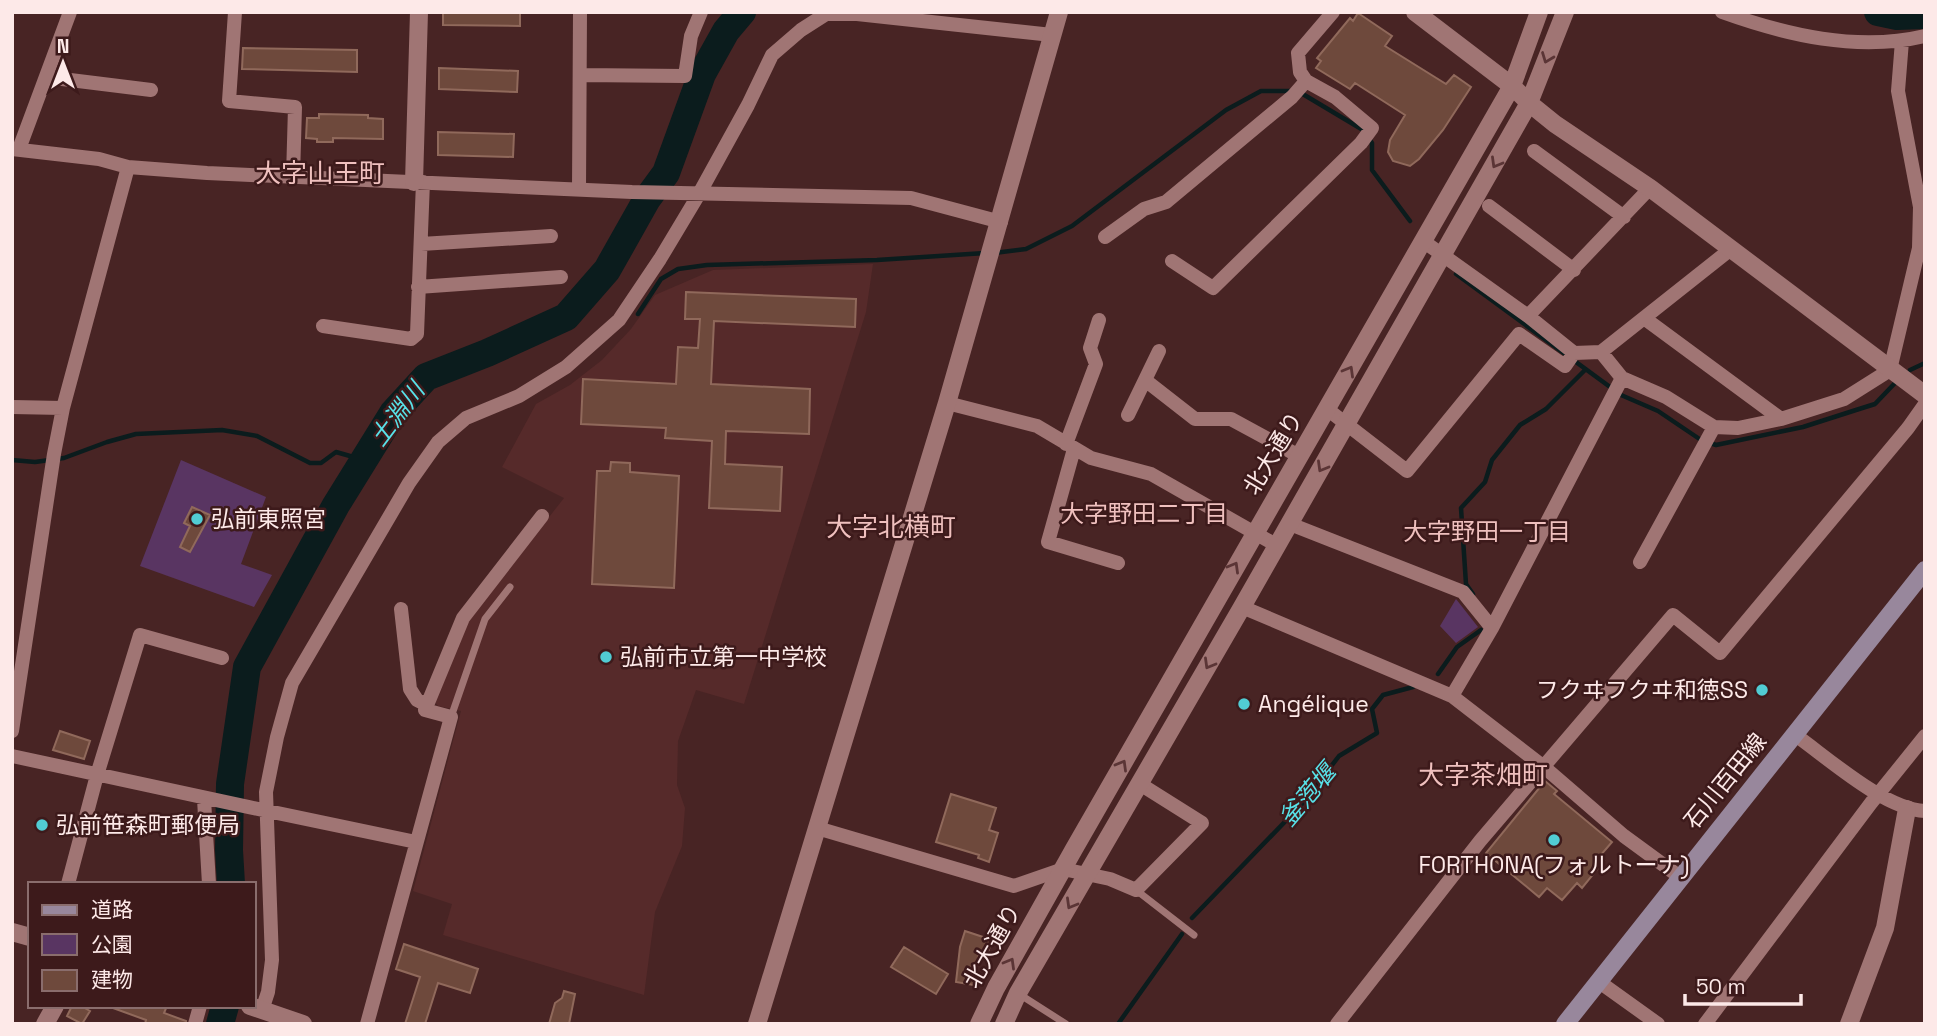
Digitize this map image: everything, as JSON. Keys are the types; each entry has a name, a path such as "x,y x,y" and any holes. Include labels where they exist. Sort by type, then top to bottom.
{"main road":[{"name":"石川百田線","path":"1565,1024 1925,570"}],"street":[{"path":"70,12 16,149 99,159 128,167 293,177 632,192 911,198 1001,222"},
{"path":"235,12 229,102 295,107 293,177"},
{"path":"323,326 411,339 417,334 421,244 419,12"},
{"path":"579,189 580,12"},
{"path":"580,75 685,76 691,36 701,12"},
{"path":"757,1024 947,403 1059,12"},
{"path":"1105,237 1144,209 1166,202 1299,89 1298,53 1333,12"},
{"path":"1415,12 1512,86 1555,124 1650,188 1925,395"},
{"name":"北大通り","path":"979,1024 996,988 1254,532 1512,86 1539,12"},
{"name":"北大通り","path":"1004,1024 1018,993 1290,524 1529,103 1565,12"},
{"path":"1722,12 1760,26 1828,41 1902,41 1925,36"},
{"path":"303,1024 266,1014 272,960 272,928 267,866 266,792 277,737 292,683 409,483 438,442 466,418 519,396 566,367 619,320 699,194 772,55 826,14 857,14 1052,35"},
{"path":"1618,386 1666,397 1714,426 1738,428 1781,419 1844,399 1890,370 1919,248 1920,206 1899,91 1902,41"},
{"path":"46,77 151,90"},
{"path":"1172,261 1213,288 1361,143 1372,128 1335,97 1299,89"},
{"path":"1534,151 1624,217"},
{"path":"12,731 63,408 128,167"},
{"path":"1528,316 1650,188"},
{"path":"1489,206 1574,270"},
{"path":"421,244 551,236"},
{"path":"1423,241 1528,316 1571,358"},
{"path":"1327,409 1407,471 1519,334 1565,366 1571,358 1601,352 1731,249"},
{"path":"418,287 561,276"},
{"path":"1644,318 1781,419"},
{"path":"1099,320 1090,348 1096,364 1070,446 1048,542 1118,564"},
{"path":"1128,415 1158,351"},
{"path":"1601,352 1618,386"},
{"path":"1145,380 1195,419 1231,419 1299,456"},
{"path":"1452,696 1492,628 1618,386"},
{"path":"947,403 1037,426 1091,458 1152,474 1276,545"},
{"path":"1337,1024 1480,841 1673,615 1720,653 1908,428 1925,404"},
{"path":"12,407 63,408"},
{"path":"1640,562 1714,426"},
{"path":"367,1024 451,717 425,710 426,705 463,618 542,516"},
{"path":"1290,524 1462,592 1492,628"},
{"path":"1242,607 1452,696 1544,766 1624,836 1680,877"},
{"path":"401,609 410,689 417,700 426,705"},
{"path":"69,882 97,775 140,635 222,658"},
{"path":"1794,734 1878,796 1916,810 1885,928 1849,1024"},
{"path":"1705,1024 1925,736"},
{"path":"12,756 206,800 267,809 416,842"},
{"path":"817,828 1014,886 1063,869 1110,879 1136,890 1202,823 1140,784"},
{"path":"206,800 209,882"},
{"path":"1598,981 1657,1024"},
{"path":"45,1024 54,1008"}],"lane":[{"path":"451,717 485,619 510,587"},
{"path":"1136,890 1194,935"},
{"path":"1018,993 1066,1024"}],"shaded area":[{"name":"弘前市立第一中学校","path":"873,264 866,312 744,704 696,690 678,741 677,785 685,808 682,846 655,912 644,995 443,935 452,904 413,891 461,711 438,706 435,702 466,623 564,498 502,467 536,404 570,385 602,360 631,329 655,295 713,270"}],"green space":[{"path":"181,460 266,497 241,564 272,575 254,607 140,566"},
{"path":"1456,599 1478,627 1456,643 1440,626"}],"building":[{"path":"443,12 520,12 520,26 443,25"},
{"path":"1358,13 1392,36 1385,46 1446,84 1454,75 1471,87 1443,130 1410,166 1393,161 1388,152 1390,140 1405,115 1355,83 1350,89 1316,68 1321,61 1317,58 1350,18 1353,21"},
{"path":"243,48 357,50 357,72 242,69"},
{"path":"439,68 518,71 517,92 439,89"},
{"path":"319,114 368,115 368,118 383,119 383,139 333,138 333,142 317,142 317,139 306,138 307,118 319,118"},
{"path":"438,132 514,134 513,157 438,155"},
{"path":"686,292 856,299 855,327 714,321 711,384 810,389 809,434 726,431 725,464 782,467 780,511 709,508 712,441 665,438 666,428 581,424 583,379 676,384 678,347 698,348 700,319 685,319"},
{"path":"611,462 630,463 630,472 679,476 674,588 592,584 597,471 610,471"},
{"name":"弘前東照宮","path":"192,507 210,515 190,552 180,547 190,526 184,523"},
{"path":"60,731 90,741 84,759 53,750"},
{"name":"FORTHONA(フォルトーナ)","path":"1545,781 1557,791 1554,794 1612,842 1599,857 1604,861 1582,888 1577,883 1562,900 1547,888 1539,897 1486,853"},
{"path":"951,794 996,808 989,830 998,833 989,862 978,858 979,855 936,842"},
{"path":"965,931 992,940 987,955 979,953 974,985 956,982 960,947"},
{"path":"404,944 478,969 470,993 438,983 425,1024 405,1024 420,977 396,969"},
{"path":"904,947 948,974 936,994 891,967"},
{"path":"564,991 575,994 569,1024 549,1024 555,1003 562,998"},
{"path":"71,1008 85,1008 90,1011 82,1024 67,1016"},
{"path":"113,1008 166,1008 164,1013 186,1021 186,1024 145,1024 146,1020"}],"waterway":[{"name":"土淵川","path":"231,882 230,784 247,667 336,505 393,413 426,377 566,317 607,270 647,199 666,173 702,74 726,31 742,12"},
{"name":"土淵川","path":"1878,12 1897,16 1925,15"},
{"path":"994,253 1026,249 1072,226 1226,110 1261,91 1293,91"},
{"path":"1301,93 1363,130 1372,143 1372,170 1410,221"},
{"path":"638,314 661,279 678,269 707,265 877,260 985,253"},
{"path":"1456,274 1621,395 1658,411 1701,440 1716,445 1803,427 1875,404 1895,383"},
{"path":"1910,370 1925,363"},
{"name":"釜萢堰","path":"1473,594 1466,584 1461,508 1485,482 1492,460 1520,425 1546,409 1585,370"},
{"path":"12,460 35,462 64,458 136,434 222,430 257,436 310,463 321,463 336,452 364,460"},
{"name":"釜萢堰","path":"1438,674 1457,647 1481,630"},
{"name":"釜萢堰","path":"1192,918 1302,804 1339,756 1377,733 1372,709 1383,695 1413,687"},
{"name":"釜萢堰","path":"1118,1024 1182,934"},
{"name":"土淵川","path":"220,1024 224,1008"}],"place":[{"name":"弘前東照宮","path":"197,519"},
{"name":"弘前市立第一中学校","path":"606,657"},
{"name":"フクヰフクヰ和徳SS","path":"1762,690"},
{"name":"Angélique","path":"1244,704"},
{"name":"弘前笹森町郵便局","path":"42,825"},
{"name":"FORTHONA(フォルトーナ)","path":"1554,840"}],"district":[{"name":"大字山王町","path":"320,173"},
{"name":"大字野田二丁目","path":"1144,513"},
{"name":"大字北横町","path":"891,527"},
{"name":"大字野田一丁目","path":"1487,531"},
{"name":"大字茶畑町","path":"1483,775"}]}
